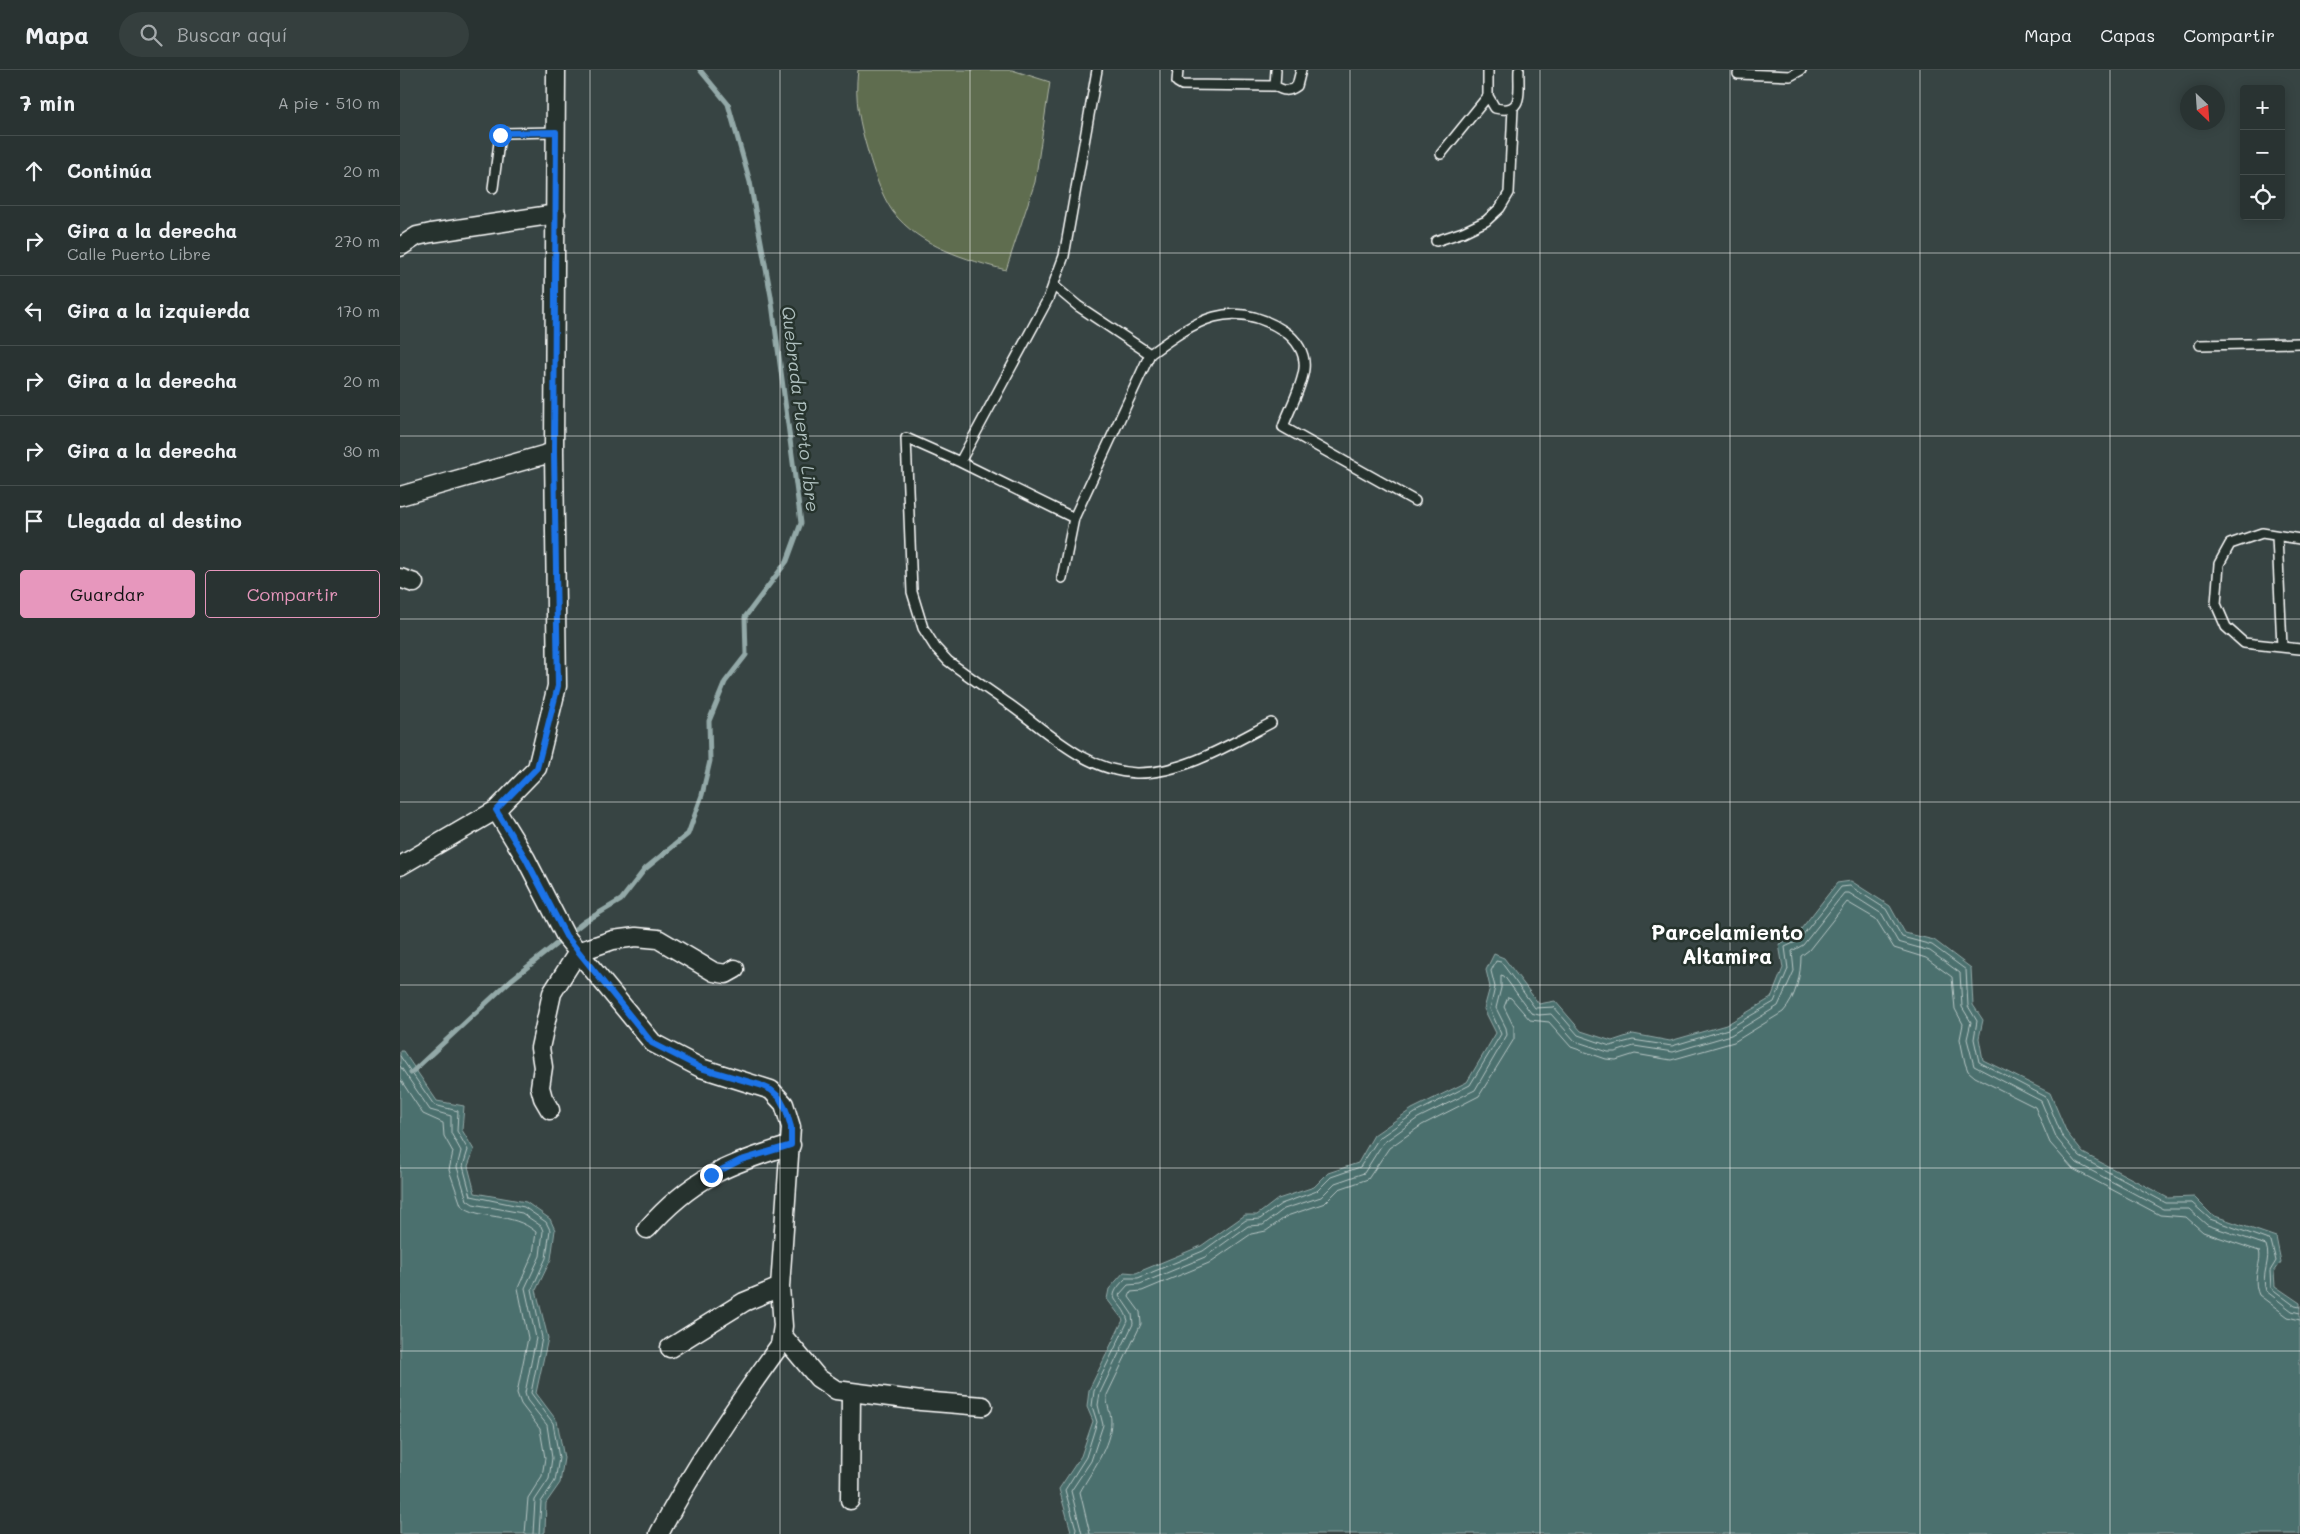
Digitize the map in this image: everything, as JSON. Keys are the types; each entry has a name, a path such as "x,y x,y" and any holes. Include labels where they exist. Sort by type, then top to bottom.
{"street":[{"path":"400,866 496,810 537,768 558,686 554,452 556,70"},
{"path":"400,247 417,236 431,233 556,214"},
{"path":"400,496 554,452"},
{"path":"496,810 526,859 566,936 652,1043 701,1068 760,1085 775,1094 786,1110 791,1127 780,1287 783,1336 780,1345 736,1406 682,1489 659,1534"},
{"path":"550,1110 543,1098 540,1087 543,1067 540,1048 552,993 578,952 614,940 636,937 658,939 714,972 726,974 735,969"},
{"path":"647,1229 684,1193 719,1170 741,1160 791,1145"},
{"path":"670,1348 744,1302 780,1287"},
{"path":"783,1336 818,1378 836,1390 983,1406"},
{"path":"850,1500 851,1393"}],"lane":[{"path":"960,462 1054,285 1064,256 1097,70"},
{"path":"1178,70 1178,82 1182,86 1275,86 1282,90 1291,90 1297,86 1301,70"},
{"path":"1275,86 1276,70"},
{"path":"1488,70 1488,96 1495,108 1505,110 1513,108 1518,102 1519,70"},
{"path":"1738,74 1790,76 1801,70"},
{"path":"1440,154 1488,96"},
{"path":"1436,241 1486,221 1500,208 1509,193 1513,108"},
{"path":"494,188 500,135 503,133 556,132"},
{"path":"1054,285 1078,306 1150,354"},
{"path":"1062,578 1074,518 1150,354 1183,330 1226,313 1243,313 1280,328 1291,336 1299,346 1304,369 1283,427 1415,501"},
{"path":"2200,345 2300,344"},
{"path":"1074,518 960,462 906,438 912,592 917,615 923,628 934,647 948,662 1070,749 1093,763 1113,770 1136,773 1162,770 1190,762 1271,723"},
{"path":"2300,539 2262,533 2230,544 2219,564 2216,604 2226,627 2244,643 2300,649"},
{"path":"2277,536 2282,647"}],"green space":[{"path":"858,70 1012,70 1050,82 1035,182 1006,270 976,262 930,243 904,224 893,212 878,183 862,132 857,102"}],"water":[{"path":"1851,881 1890,906 1905,933 1934,940 1971,968 1973,1005 1983,1020 1979,1038 1983,1060 2050,1093 2067,1133 2083,1153 2168,1198 2194,1197 2212,1215 2276,1237 2281,1262 2274,1272 2275,1286 2300,1303 2300,1534 1067,1534 1071,1531 1059,1489 1081,1456 1093,1421 1087,1407 1089,1390 1123,1320 1107,1299 1109,1289 1124,1272 1136,1273 1201,1246 1245,1215 1257,1215 1278,1199 1314,1187 1328,1173 1358,1163 1374,1135 1412,1109 1467,1082 1496,1033 1484,1009 1490,987 1486,970 1494,954 1504,958 1539,1004 1555,1001 1581,1031 1612,1041 1633,1034 1670,1041 1726,1025 1771,998 1783,968 1779,944 1794,938 1837,883"},
{"path":"400,1051 403,1051 437,1101 464,1106 462,1130 474,1150 468,1166 475,1193 526,1202 550,1219 555,1230 551,1259 536,1290 548,1338 536,1393 557,1421 564,1458 560,1483 546,1503 545,1532 542,1534 400,1534"}],"waterway":[{"name":"Quebrada Puerto Libre","path":"411,1073 511,980 584,922 621,900 645,869 688,834 702,795 710,761 709,721 725,682 746,655 745,617 787,561 801,523 771,296 750,182 728,104 700,70"}],"district":[{"name":"Parcelamiento Altamira","path":"1727,945"}],"route":[{"path":"500,135 503,133 556,132 554,452 558,686 537,768 496,810 526,859 566,936 605,987 652,1043 701,1068 771,1090 784,1104 791,1127 791,1145 741,1160 711,1175"}]}
